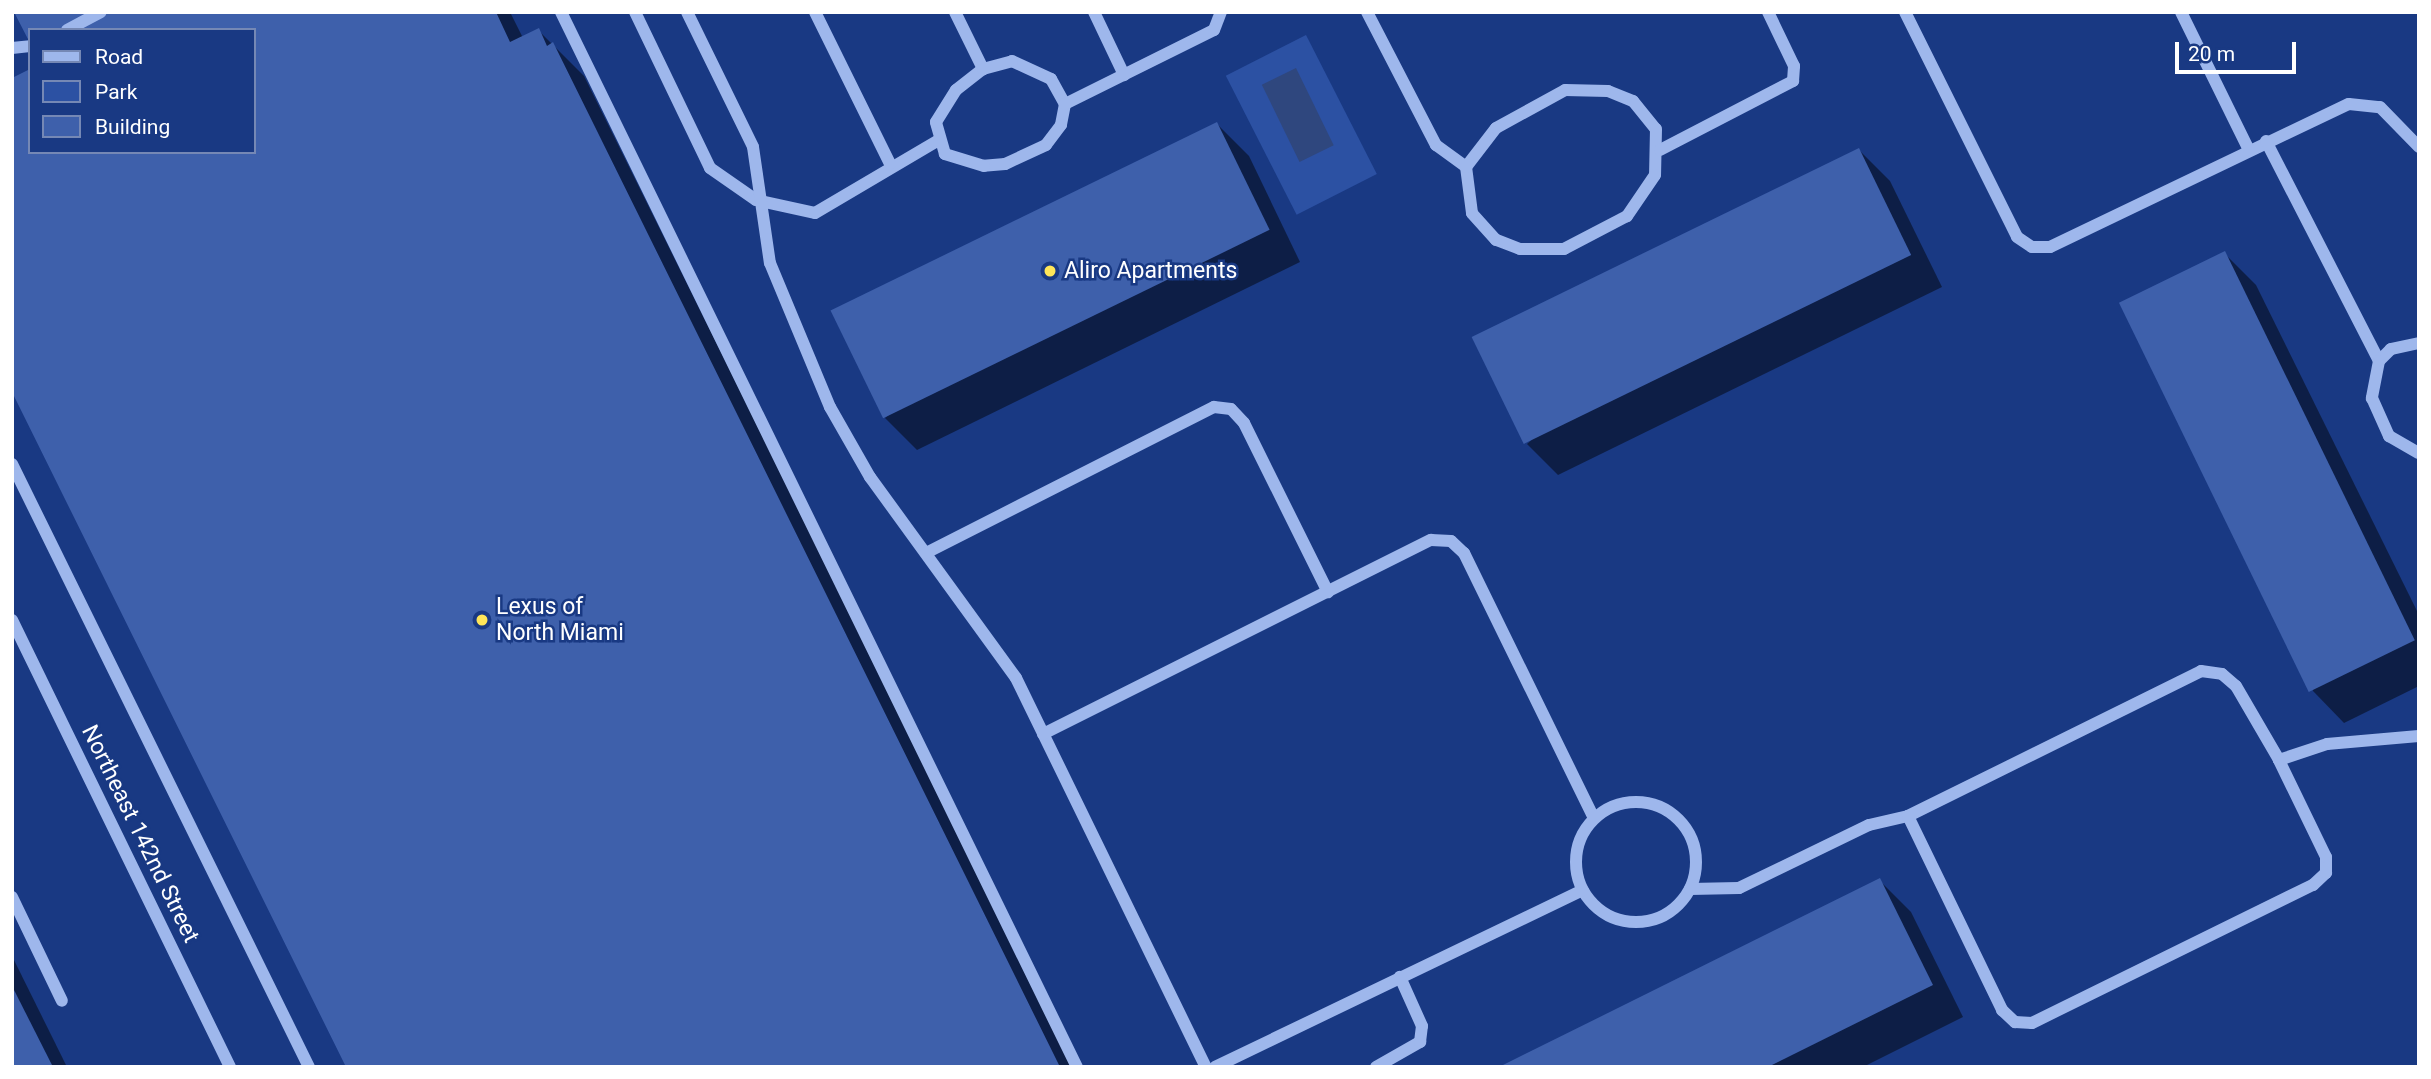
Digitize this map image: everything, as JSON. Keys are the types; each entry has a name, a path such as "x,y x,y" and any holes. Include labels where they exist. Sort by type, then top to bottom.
{"street":[{"path":"71,28 101,12"},
{"path":"561,12 1077,1067"},
{"path":"635,12 710,167 756,200 815,213 869,184 890,164 937,141"},
{"path":"687,12 753,147 756,200 770,263 830,407 870,477 996,645 1044,734 1206,1067"},
{"path":"816,12 890,164"},
{"path":"955,12 983,69"},
{"path":"1094,12 1124,75"},
{"path":"1065,104 1213,30 1222,12"},
{"path":"1367,12 1436,145 1466,167"},
{"path":"1660,150 1793,81 1794,66 1768,12"},
{"path":"1905,12 2017,237 2032,247 2050,247 2266,142 2365,102 2380,107 2419,147"},
{"path":"2181,12 2249,150"},
{"path":"1012,61 1032,67 1051,79 1065,104 1061,125 1046,145 1005,164 960,162 937,141 945,105 983,69 1012,61"},
{"path":"1565,90 1608,91 1633,101 1656,129 1660,150 1655,176 1628,216 1564,249 1520,249 1489,234 1472,213 1466,167 1496,128 1565,90"},
{"path":"2266,142 2379,361"},
{"path":"2419,342 2391,349 2379,361 2372,398 2378,420 2389,436 2419,453"},
{"path":"926,553 1214,407 1231,410 1244,423 1328,592"},
{"path":"12,464 309,1067"},
{"path":"1044,734 1431,540 1451,541 1464,553 1594,818"},
{"name":"Northeast 142nd Street","path":"12,620 230,1067"},
{"path":"1690,889 1739,888 1869,825 1908,816 2201,671 2222,674 2236,686 2279,760 2326,857 2326,873 2313,885 2032,1023 2015,1022 2002,1010 1908,816"},
{"path":"2279,760 2327,744 2419,736"},
{"path":"1635,802 1678,818 1695,852 1690,889 1665,916 1646,922 1609,916 1583,890 1576,853 1594,818 1635,802"},
{"path":"1214,1067 1583,890"},
{"path":"12,897 62,1001"},
{"path":"1376,1067 1420,1042 1422,1026 1400,977"}],"green space":[{"path":"1306,35 1377,174 1297,215 1226,76"}],"shaded area":[{"path":"1296,68 1334,145 1300,162 1262,85"}],"building":[{"name":"Lexus of North Miami","path":"14,12 496,12 510,42 539,28 547,46 553,42 1060,1067 346,1067 12,392 12,78 28,70 28,154 256,154 256,28 28,28 28,39"},
{"name":"Aliro Apartments","path":"1217,122 1270,230 883,418 831,310"},
{"path":"1859,148 1911,255 1524,444 1472,337"},
{"path":"2225,251 2415,640 2309,692 2119,303"},
{"path":"1880,878 1933,985 1768,1067 1499,1067"},
{"path":"12,986 53,1067 12,1067"}],"place":[{"name":"Aliro Apartments","path":"1050,271"},
{"name":"Lexus of North Miami","path":"482,620"}]}
